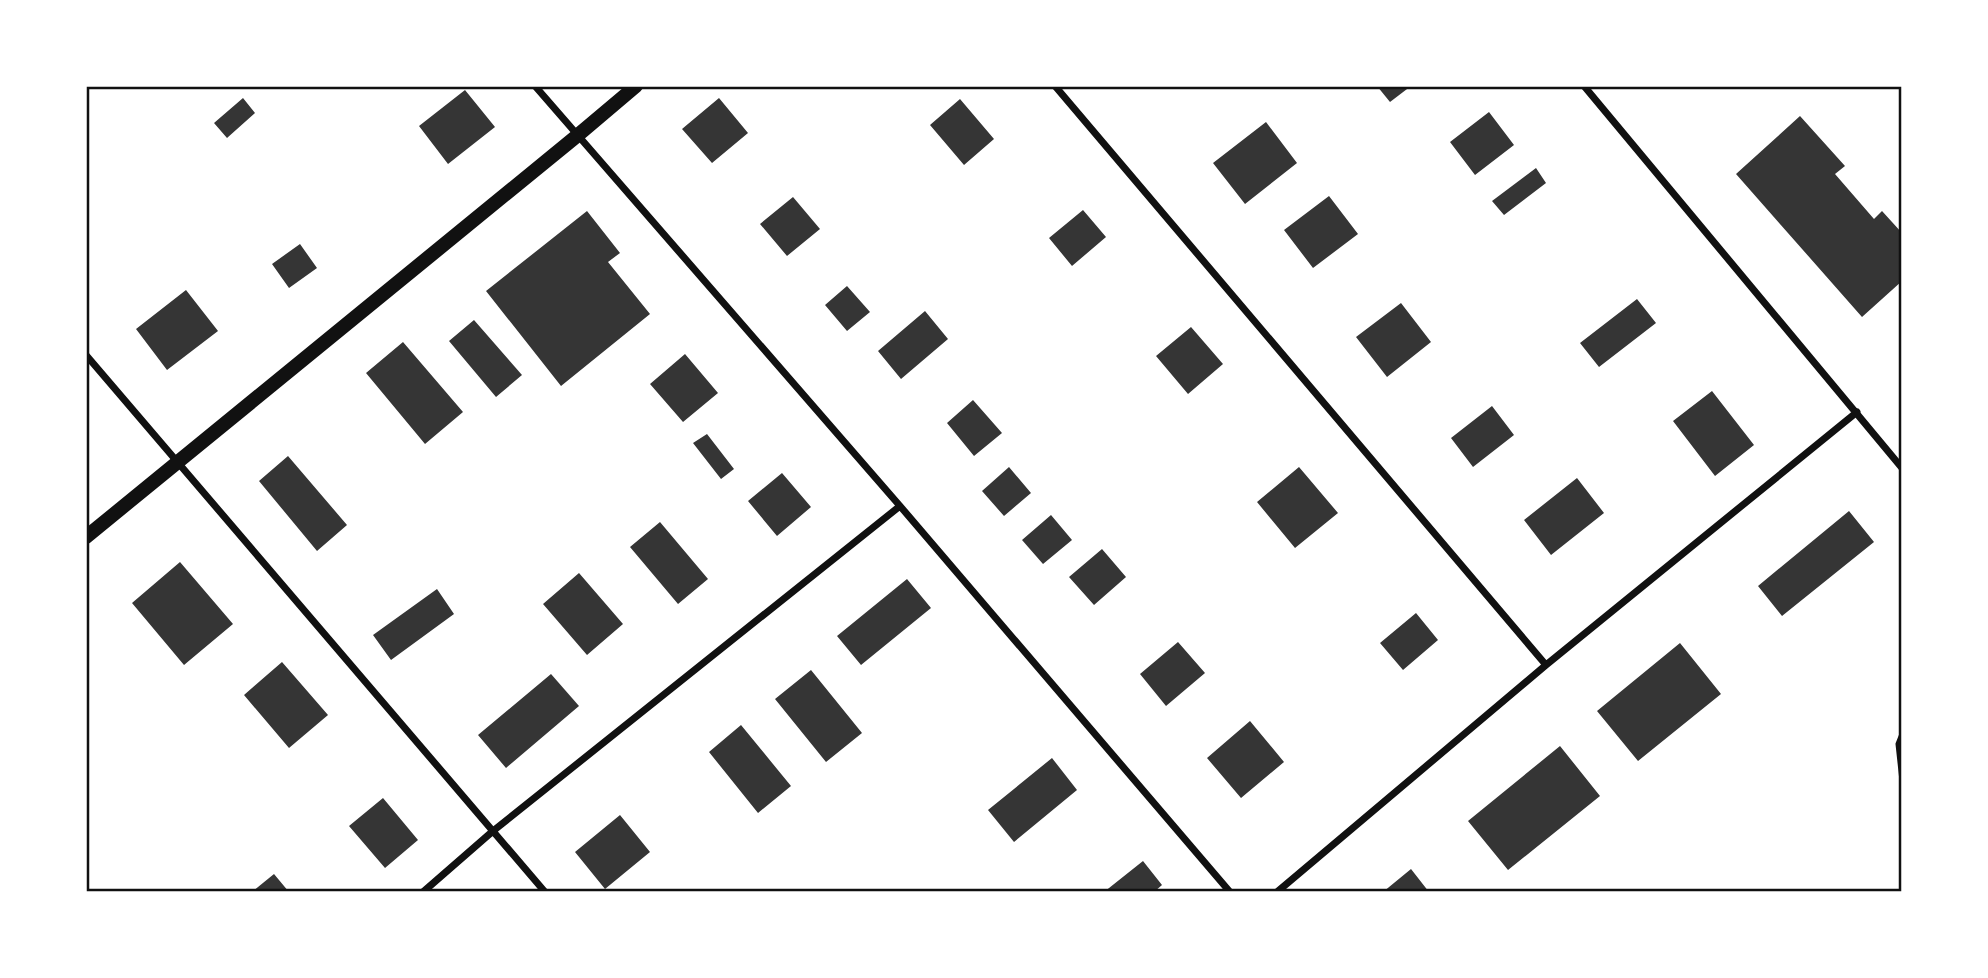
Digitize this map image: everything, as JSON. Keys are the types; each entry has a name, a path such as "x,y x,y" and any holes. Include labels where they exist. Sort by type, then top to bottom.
{"main road":[{"path":"86,537 636,86"}],"street":[{"path":"535,86 900,506 1230,892"},
{"path":"1055,86 1546,665"},
{"path":"1584,86 1902,468"},
{"path":"86,355 545,892"},
{"path":"1277,892 1546,665 1857,412"},
{"path":"424,892 493,831 900,506"}],"lane":[{"path":"1902,734 1902,781"}],"building":[{"path":"1377,86 1411,86 1390,102"},
{"path":"465,90 495,127 448,164 419,126"},
{"path":"243,98 255,113 227,138 214,123"},
{"path":"719,98 748,133 712,163 682,129"},
{"path":"960,99 994,139 964,165 930,125"},
{"path":"1489,112 1514,145 1475,175 1450,142"},
{"path":"1800,116 1845,166 1835,174 1874,219 1882,211 1902,233 1902,281 1862,317 1736,174"},
{"path":"1266,122 1297,163 1245,204 1213,163"},
{"path":"1536,168 1546,183 1504,215 1492,201"},
{"path":"1329,196 1358,234 1313,268 1284,230"},
{"path":"793,197 820,229 787,256 760,224"},
{"path":"1083,210 1106,237 1072,266 1049,238"},
{"path":"587,211 620,253 608,262 650,314 561,386 486,291"},
{"path":"300,244 317,268 289,288 272,264"},
{"path":"847,286 870,312 847,331 825,305"},
{"path":"186,290 218,331 167,370 136,329"},
{"path":"1637,299 1656,323 1599,367 1580,343"},
{"path":"1401,303 1431,342 1387,377 1356,337"},
{"path":"925,311 948,339 901,379 878,351"},
{"path":"474,320 522,375 496,397 449,341"},
{"path":"1191,327 1223,364 1188,394 1156,356"},
{"path":"403,342 463,412 425,444 366,373"},
{"path":"685,354 718,393 683,422 650,384"},
{"path":"1712,391 1754,445 1715,476 1673,421"},
{"path":"973,400 1002,433 974,456 947,423"},
{"path":"1492,406 1514,435 1473,467 1451,438"},
{"path":"707,434 734,469 721,479 693,443"},
{"path":"288,456 347,525 317,551 259,481"},
{"path":"1009,467 1031,493 1004,516 982,491"},
{"path":"1299,467 1338,513 1295,548 1257,502"},
{"path":"782,473 811,507 777,536 748,501"},
{"path":"1577,478 1604,513 1551,555 1524,520"},
{"path":"1849,511 1874,542 1782,616 1758,586"},
{"path":"1051,515 1072,540 1043,564 1022,540"},
{"path":"660,522 708,579 678,604 630,547"},
{"path":"1102,549 1126,577 1094,605 1069,577"},
{"path":"180,562 233,624 184,665 132,603"},
{"path":"579,573 623,624 587,655 543,604"},
{"path":"907,579 931,608 861,665 837,636"},
{"path":"437,589 454,614 391,660 373,635"},
{"path":"1416,613 1438,640 1403,670 1380,643"},
{"path":"1178,642 1205,673 1166,706 1140,674"},
{"path":"1680,643 1721,694 1638,761 1597,711"},
{"path":"282,662 328,715 289,748 244,695"},
{"path":"811,670 862,733 826,762 775,699"},
{"path":"551,674 579,706 506,768 478,735"},
{"path":"1250,721 1284,762 1241,798 1207,758"},
{"path":"741,725 791,786 758,813 709,752"},
{"path":"1560,746 1600,796 1508,870 1468,821"},
{"path":"1052,758 1077,790 1014,842 988,810"},
{"path":"383,798 418,840 385,868 349,826"},
{"path":"620,815 650,852 605,889 575,852"},
{"path":"1143,861 1162,885 1154,892 1104,892"},
{"path":"1411,869 1429,892 1383,892"},
{"path":"274,874 289,892 252,892"}]}
